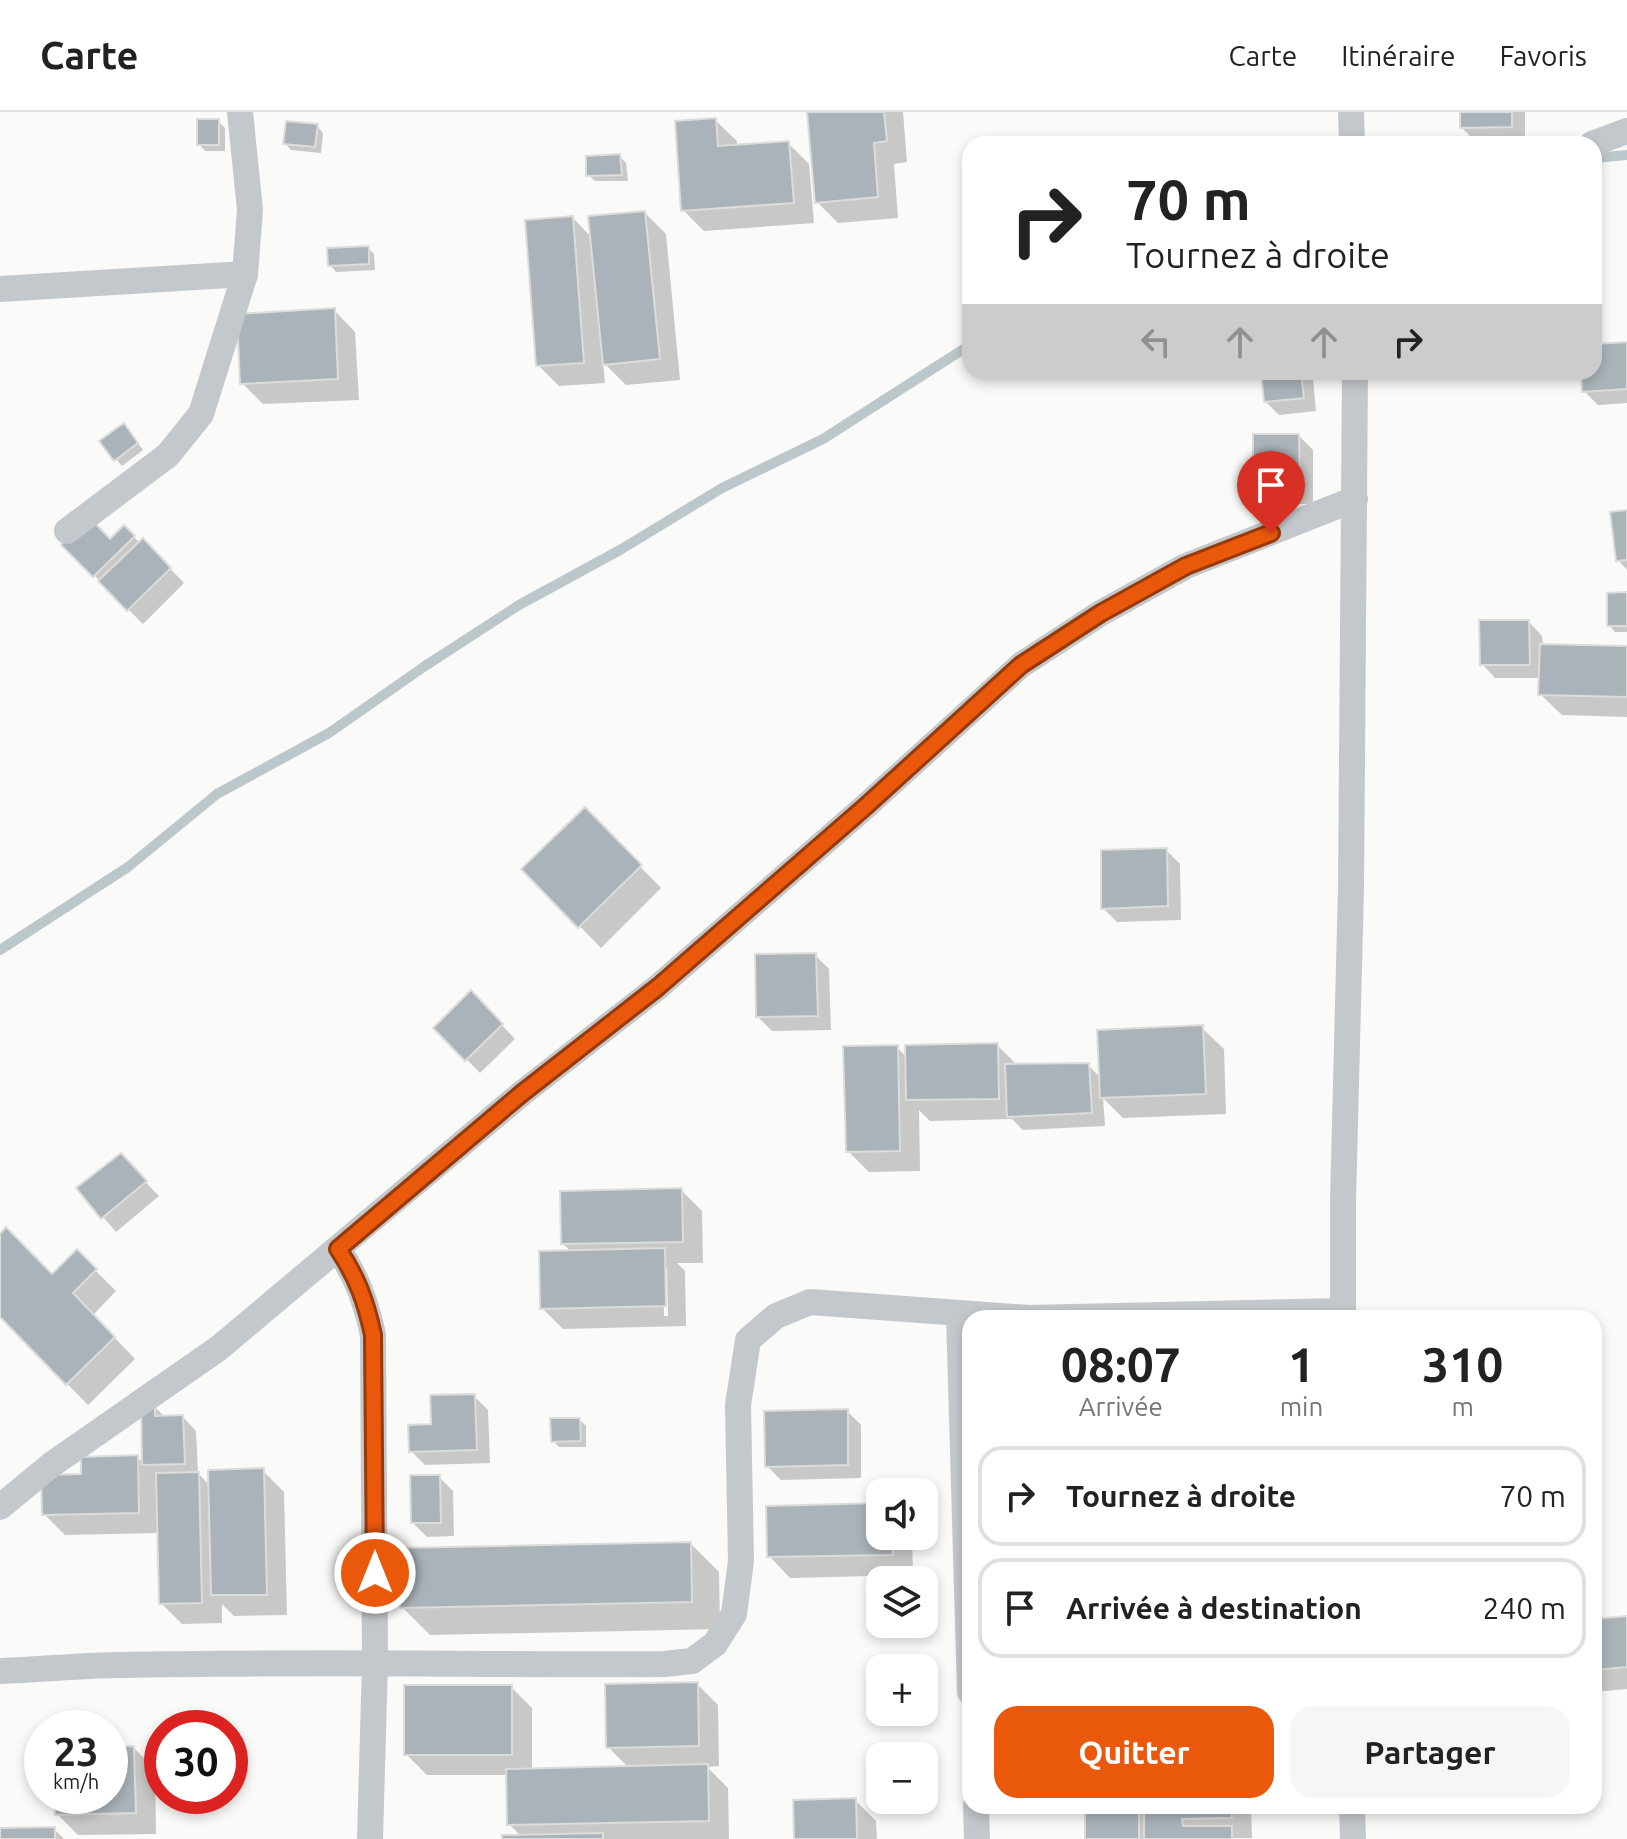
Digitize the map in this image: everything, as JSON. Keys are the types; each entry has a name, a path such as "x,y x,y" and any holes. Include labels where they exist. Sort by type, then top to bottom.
{"street":[{"path":"67,531 168,455 201,414 245,274 250,210 240,112"},
{"path":"1351,112 1352,136"},
{"path":"1602,140 1627,131"},
{"path":"0,289 245,274"},
{"path":"1343,1310 1351,888 1355,380"},
{"path":"0,1507 51,1465 219,1348 521,1094 658,987 866,806 1021,665 1101,613 1186,566 1355,499"},
{"path":"338,1249 354,1273 365,1298 373,1335 375,1662 370,1839"},
{"path":"0,1671 121,1665 375,1662 664,1664 692,1661 715,1644 734,1614 741,1561 738,1405 748,1340 776,1316 810,1302 962,1314"},
{"path":"959,1314 962,1417"},
{"path":"976,1814 977,1839"},
{"path":"1352,1814 1353,1839"}],"building":[{"path":"807,112 884,112 887,141 874,143 878,197 815,203"},
{"path":"1460,112 1512,112 1512,127 1460,128"},
{"path":"716,118 718,146 789,141 794,203 681,211 675,121"},
{"path":"197,119 219,119 219,145 197,145"},
{"path":"286,121 318,124 315,147 283,144"},
{"path":"620,154 622,175 586,176 586,156"},
{"path":"645,211 660,359 603,365 588,216"},
{"path":"573,216 584,363 536,366 525,220"},
{"path":"369,246 369,264 328,266 327,248"},
{"path":"335,308 338,379 240,384 237,314"},
{"path":"1627,342 1627,389 1582,392 1581,380 1602,380 1602,344"},
{"path":"1262,380 1302,380 1304,398 1264,402"},
{"path":"124,423 138,443 114,461 99,441"},
{"path":"1253,434 1299,434 1300,491 1253,491"},
{"path":"1627,510 1627,560 1616,561 1610,512"},
{"path":"89,517 110,539 124,525 135,536 93,577 61,545"},
{"path":"143,538 171,568 127,611 98,581"},
{"path":"1627,592 1627,626 1607,626 1607,593"},
{"path":"1479,620 1529,620 1530,665 1480,665"},
{"path":"1540,644 1627,646 1627,697 1538,695"},
{"path":"585,807 642,865 578,928 521,869"},
{"path":"1167,848 1168,906 1101,909 1101,850"},
{"path":"816,953 818,1016 756,1017 755,954"},
{"path":"471,990 503,1024 465,1061 433,1028"},
{"path":"1203,1025 1206,1094 1100,1098 1097,1030"},
{"path":"998,1043 999,1099 906,1100 905,1045"},
{"path":"898,1045 900,1151 846,1152 843,1046"},
{"path":"1089,1063 1092,1113 1007,1117 1005,1064"},
{"path":"121,1153 147,1181 101,1219 76,1188"},
{"path":"682,1188 683,1242 561,1244 560,1191"},
{"path":"6,1227 52,1274 77,1249 97,1269 73,1293 115,1337 66,1385 0,1317 0,1234"},
{"path":"665,1248 666,1306 540,1309 539,1251"},
{"path":"475,1394 477,1450 409,1452 408,1425 431,1424 430,1395"},
{"path":"141,1404 155,1404 155,1416 183,1415 185,1464 142,1465"},
{"path":"848,1409 848,1465 765,1467 764,1411"},
{"path":"550,1418 580,1418 581,1441 551,1442"},
{"path":"138,1455 139,1513 42,1515 41,1475 81,1474 81,1457"},
{"path":"264,1468 267,1595 211,1595 208,1470"},
{"path":"199,1472 202,1603 159,1604 156,1473"},
{"path":"410,1475 440,1475 441,1523 411,1523"},
{"path":"866,1503 866,1550 893,1550 893,1555 767,1557 766,1506"},
{"path":"691,1542 692,1602 400,1608 399,1548"},
{"path":"1627,1616 1627,1667 1602,1669 1602,1618"},
{"path":"698,1682 699,1746 606,1748 605,1684"},
{"path":"404,1685 512,1685 512,1755 404,1755"},
{"path":"128,1746 134,1746 136,1813 128,1813"},
{"path":"708,1764 709,1821 507,1825 506,1769"},
{"path":"856,1798 857,1839 794,1839 793,1800"},
{"path":"1085,1814 1139,1814 1139,1839 1085,1839"},
{"path":"1144,1814 1232,1814 1232,1818 1182,1819 1183,1826 1232,1826 1232,1839 1144,1839"},
{"path":"55,1827 55,1839 0,1839 0,1828"},
{"path":"603,1833 603,1839 502,1839 502,1835"}],"waterway":[{"path":"1602,157 1627,155"},
{"path":"0,950 128,867 217,794 329,733 519,605 620,550 722,488 823,439 962,350"}],"route":[{"path":"375,1573 373,1335 365,1298 354,1273 338,1249 521,1094 658,987 866,806 1021,665 1101,613 1186,566 1271,533"}]}
